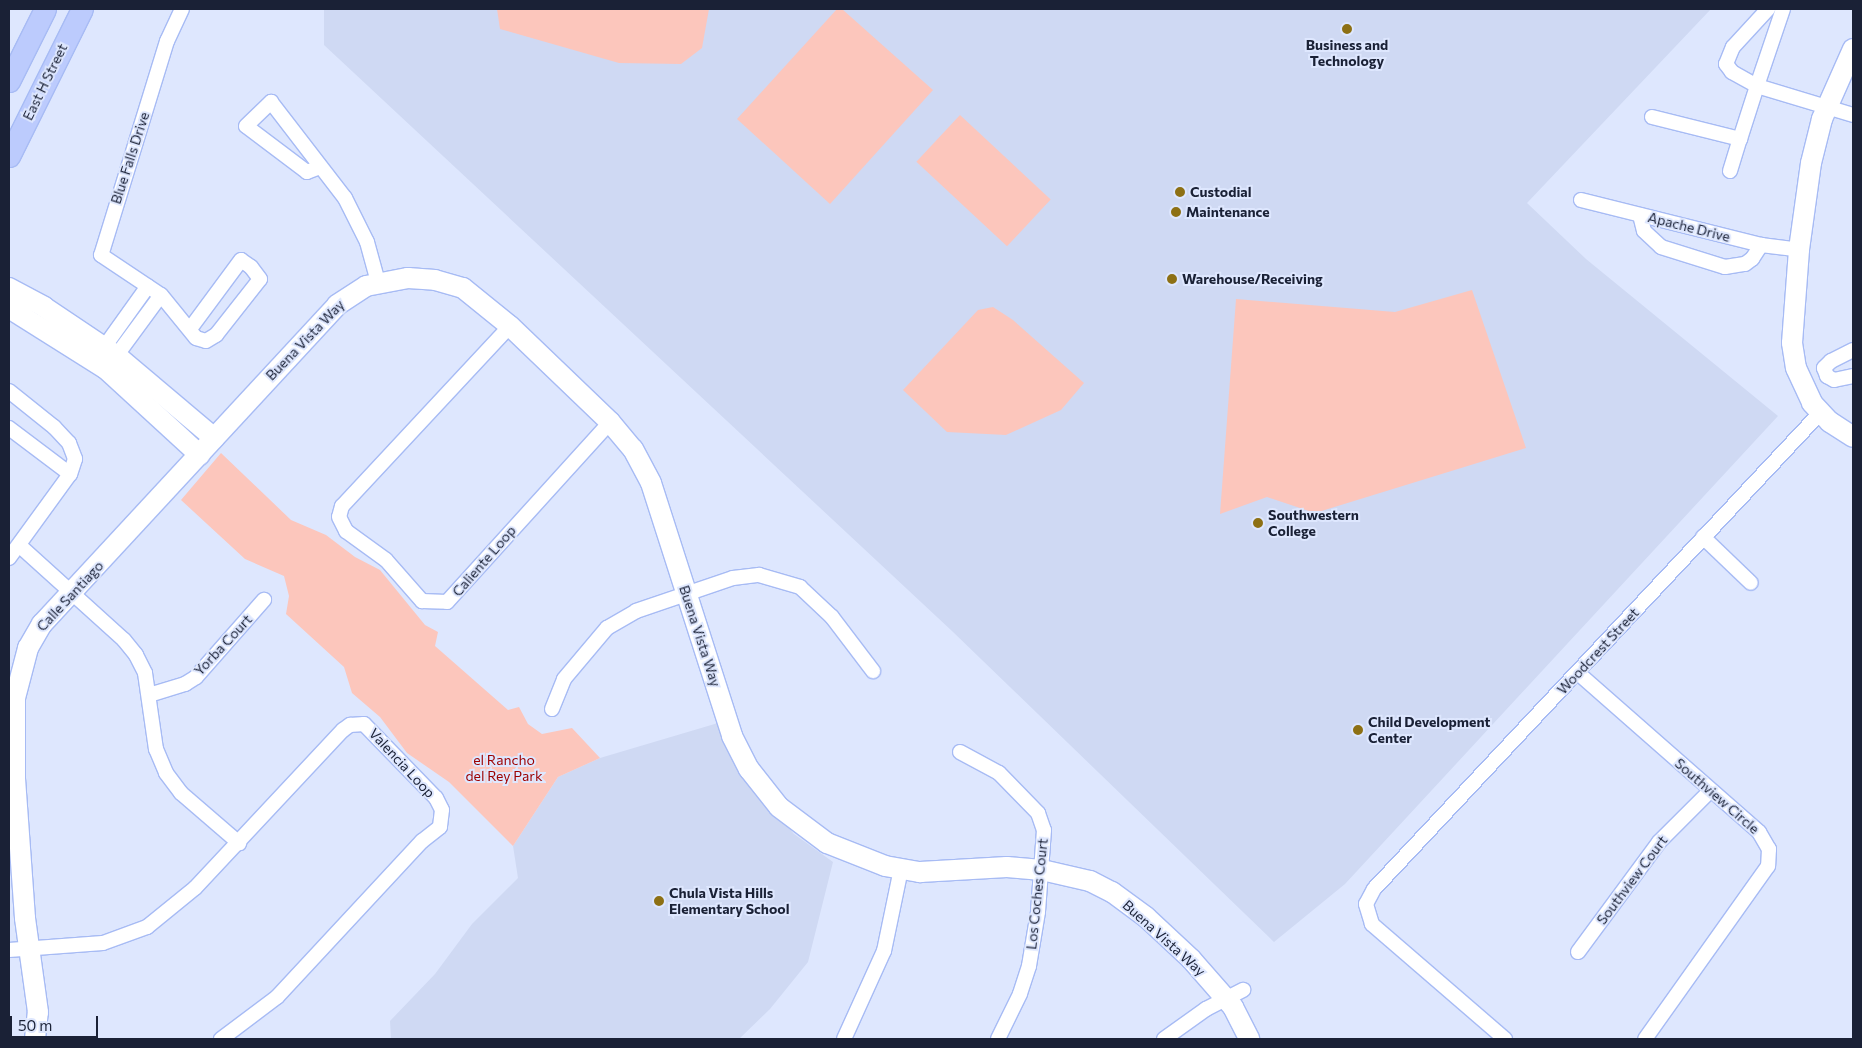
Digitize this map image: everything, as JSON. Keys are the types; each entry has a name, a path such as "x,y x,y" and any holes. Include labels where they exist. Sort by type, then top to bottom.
{"main road":[{"path":"9,81 45,9"},
{"name":"East H Street","path":"9,156 82,9"}],"street":[{"name":"Blue Falls Drive","path":"182,9 167,41 102,246 101,255 106,261 161,295 190,329"},
{"path":"1768,9 1732,46 1726,64 1732,72 1757,86 1853,115"},
{"path":"1730,170 1783,9"},
{"path":"1853,49 1827,107 1811,163 1799,250 1793,356 1805,392 1820,412 1853,438"},
{"path":"320,167 307,172 246,126 271,102 345,198 360,227 378,282"},
{"path":"1652,117 1740,138"},
{"name":"Apache Drive","path":"1581,200 1761,245 1799,250"},
{"path":"1640,215 1644,231 1661,247 1725,267 1745,264 1752,259 1761,245"},
{"path":"241,260 260,279 216,335 206,341 196,338 190,329 241,260"},
{"name":"Buena Vista Way","path":"200,455 337,305 356,291 378,282 408,278 435,280 463,288 510,326 610,422 633,449 651,483 732,736 749,769 778,807 827,843 860,858 901,869 920,872 1007,867 1042,870 1070,874 1112,892 1146,917 1192,959 1235,994 1249,1039"},
{"path":"105,358 148,286"},
{"path":"9,288 44,307 105,358 214,438"},
{"path":"105,358 161,295"},
{"path":"9,308 105,358 200,455"},
{"name":"Caliente Loop","path":"510,326 342,506 338,517 346,531 386,560 422,601 447,602 610,422"},
{"path":"1853,350 1831,360 1824,368 1827,376 1834,380 1853,376"},
{"path":"9,391 69,443 75,459 70,474 20,546 9,558"},
{"name":"Woodcrest Street","path":"1505,1039 1372,924 1366,904 1374,889 1820,412"},
{"path":"9,428 70,474"},
{"name":"Calle Santiago","path":"34,1039 38,1012 12,777 15,698 23,660 42,624 74,592 200,455"},
{"path":"1703,537 1751,583"},
{"path":"20,546 74,592 124,640 145,674 156,749 166,773 181,793 239,843"},
{"path":"552,709 564,679 607,628 636,611 733,578 759,575 790,582 832,617 873,671"},
{"name":"Yorba Court","path":"149,695 185,684 196,677 264,600"},
{"name":"Southview Circle","path":"1578,673 1764,837 1769,849 1768,866 1645,1039"},
{"name":"Valencia Loop","path":"9,950 30,946 96,944 139,931 161,918 196,888 350,725 364,724 436,798 442,810 443,820 437,832 422,841 277,997 221,1039"},
{"name":"Los Coches Court","path":"960,752 999,773 1038,813 1044,830 1042,870 1029,966 1020,994 998,1039"},
{"name":"Southview Court","path":"1578,952 1659,842 1710,791"},
{"path":"844,1039 884,951 901,869"},
{"path":"1164,1039 1235,994"}],"shaded area":[{"name":"Southwestern College","path":"324,9 1711,9 1527,203 1586,259 1778,416 1345,884 1274,942 952,631 324,45"},
{"name":"Chula Vista Hills Elementary School","path":"718,723 738,769 794,834 833,862 808,962 770,1009 739,1039 391,1039 390,1021 435,974 472,924 518,878 513,846 558,777 600,758"}],"green space":[{"path":"497,9 709,9 702,48 681,64 619,63 500,29"},
{"path":"837,9 842,9 933,90 830,204 737,119"},
{"path":"960,115 1051,200 1007,246 916,162"},
{"path":"1472,290 1526,448 1315,513 1267,497 1220,514 1236,299 1395,312"},
{"path":"993,307 1013,320 1084,383 1061,410 1006,435 947,432 903,390 978,310"},
{"name":"el Rancho del Rey Park","path":"221,453 291,520 326,535 355,557 380,570 425,625 438,632 435,646 508,710 519,707 528,724 542,734 572,728 600,758 558,777 513,846 449,782 407,753 380,717 352,693 344,667 286,614 289,596 284,576 245,559 181,500"}],"place":[{"name":"Business and Technology","path":"1347,29"},
{"name":"Custodial","path":"1180,192"},
{"name":"Maintenance","path":"1176,212"},
{"name":"Warehouse/Receiving","path":"1172,279"},
{"name":"Southwestern College","path":"1258,523"},
{"name":"Child Development Center","path":"1358,730"},
{"name":"Chula Vista Hills Elementary School","path":"659,901"}]}
